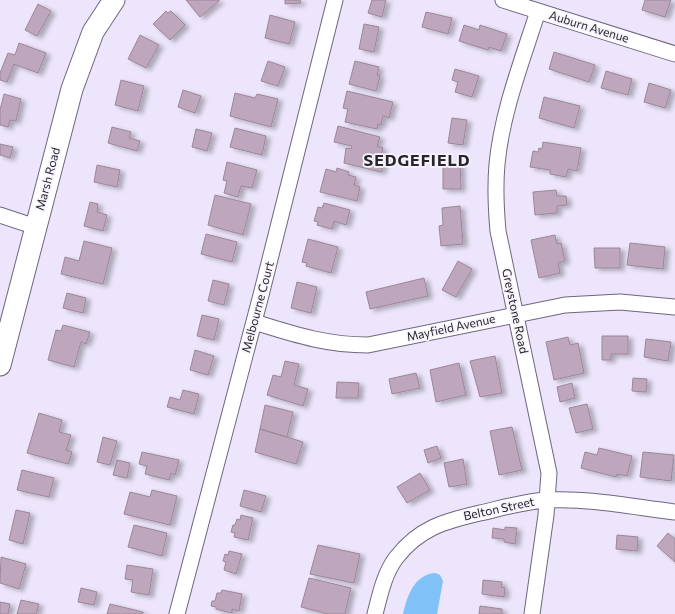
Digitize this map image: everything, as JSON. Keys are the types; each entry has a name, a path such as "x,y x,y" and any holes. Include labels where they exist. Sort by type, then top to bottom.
{"street":[{"name":"Marsh Road","path":"0,365 81,60 95,28 114,0"},
{"name":"Melbourne Court","path":"177,614 254,322 335,0"},
{"name":"Auburn Avenue","path":"503,0 675,54"},
{"name":"Greystone Road","path":"532,614 547,500 549,473 498,231 496,198 497,165 500,142 513,88 538,11"},
{"path":"0,215 36,227"},
{"name":"Mayfield Avenue","path":"254,322 321,342 344,345 368,345 547,307 584,303 620,302 675,306"},
{"name":"Belton Street","path":"375,614 383,582 391,565 417,536 433,526 456,518 528,502 547,500 612,504 675,512"}],"water":[{"path":"435,573 440,575 443,581 437,614 403,614 409,594 417,582 428,575"}],"building":[{"path":"186,0 219,0 219,1 200,17"},
{"path":"285,0 300,0 301,3 285,4"},
{"path":"372,0 386,0 382,17 368,13"},
{"path":"645,0 671,0 665,17 642,10"},
{"path":"38,4 51,11 37,36 25,30"},
{"path":"166,11 168,13 171,11 185,25 170,40 153,24"},
{"path":"426,12 452,18 448,34 422,27"},
{"path":"270,15 295,22 289,44 265,38"},
{"path":"364,24 379,27 374,52 359,49"},
{"path":"464,25 479,30 480,25 507,34 501,51 489,47 488,50 459,41"},
{"path":"140,35 159,45 146,68 128,59"},
{"path":"19,43 46,53 38,73 14,64 7,82 0,80 0,73 8,53 15,55"},
{"path":"554,52 595,65 589,82 549,69"},
{"path":"268,61 285,67 278,86 261,81"},
{"path":"355,61 379,67 377,75 380,76 376,91 349,84"},
{"path":"455,69 479,76 472,97 455,92 458,82 452,80"},
{"path":"606,71 632,79 628,95 601,88"},
{"path":"121,80 144,86 138,111 115,105"},
{"path":"649,83 671,90 665,108 644,102"},
{"path":"183,90 201,96 195,113 178,107"},
{"path":"347,91 393,102 389,118 383,116 381,125 378,124 377,129 345,122 348,109 343,108"},
{"path":"235,93 255,98 257,94 278,99 271,127 230,116"},
{"path":"4,94 21,99 16,121 10,120 8,127 0,125 0,110"},
{"path":"544,97 580,106 574,128 539,118"},
{"path":"452,118 467,120 463,145 448,143"},
{"path":"338,126 380,137 377,146 383,148 381,155 385,156 381,172 344,163 346,148 351,149 352,146 334,142"},
{"path":"112,127 131,132 129,138 140,141 137,151 108,143"},
{"path":"235,128 266,136 262,155 230,147"},
{"path":"196,129 212,133 207,151 192,147"},
{"path":"543,142 581,148 577,171 568,169 566,177 550,174 550,170 530,167 533,151 538,152 539,148 542,149"},
{"path":"0,144 13,147 10,158 0,155"},
{"path":"227,162 257,170 252,188 241,186 238,197 224,193 227,181 223,180"},
{"path":"443,163 460,163 461,189 443,189"},
{"path":"97,165 120,170 117,187 94,182"},
{"path":"337,168 349,172 348,175 356,177 354,185 360,187 357,201 320,192 326,169 336,172"},
{"path":"556,190 557,196 566,196 567,205 557,206 557,213 535,215 533,192"},
{"path":"215,195 251,204 243,235 208,225"},
{"path":"90,202 98,204 97,212 107,215 103,231 84,226"},
{"path":"324,203 350,210 346,225 334,221 332,229 317,225 318,222 314,221 318,207 322,208"},
{"path":"460,206 463,244 441,246 439,226 443,225 442,208"},
{"path":"206,234 237,242 232,262 201,254"},
{"path":"555,235 557,244 561,243 565,261 558,263 560,273 539,278 531,240"},
{"path":"308,239 338,247 331,273 306,266 307,263 302,262"},
{"path":"84,241 112,248 103,284 61,274 65,257 79,261"},
{"path":"630,243 665,247 663,269 627,265"},
{"path":"594,248 620,248 620,268 595,268"},
{"path":"458,261 472,269 456,297 442,290"},
{"path":"424,278 428,296 370,309 366,292"},
{"path":"213,280 229,284 224,305 208,301"},
{"path":"297,282 317,287 311,313 291,308"},
{"path":"67,293 86,298 83,313 63,308"},
{"path":"202,315 219,319 214,340 197,336"},
{"path":"63,325 90,332 86,344 81,342 74,367 48,360 56,330 61,331"},
{"path":"602,336 628,336 628,354 611,354 611,360 602,360"},
{"path":"568,337 570,345 578,343 584,373 554,380 546,342"},
{"path":"646,339 671,342 668,361 644,357"},
{"path":"195,350 214,356 208,375 190,370"},
{"path":"495,356 502,393 480,397 470,361"},
{"path":"285,361 299,364 294,385 308,389 303,406 267,395 273,375 281,377"},
{"path":"459,363 466,395 436,402 430,370"},
{"path":"416,373 420,388 392,394 389,379"},
{"path":"633,378 647,379 646,392 632,391"},
{"path":"337,382 359,383 358,398 336,398"},
{"path":"572,383 575,398 560,402 557,387"},
{"path":"183,390 199,394 194,414 167,407 170,397 180,400"},
{"path":"587,404 593,429 576,433 569,408"},
{"path":"265,405 293,412 287,437 260,429"},
{"path":"39,413 62,420 59,432 71,435 66,450 72,452 68,464 27,453"},
{"path":"512,427 522,470 499,475 490,431"},
{"path":"260,429 303,442 296,464 255,452"},
{"path":"103,437 117,441 110,465 97,462"},
{"path":"437,446 441,458 428,463 424,450"},
{"path":"599,448 632,456 627,476 617,474 616,477 581,468 585,452 597,455"},
{"path":"142,452 179,460 175,475 171,473 169,480 145,474 147,466 139,464"},
{"path":"643,452 674,455 671,481 640,477"},
{"path":"463,459 467,484 449,487 444,463"},
{"path":"117,460 130,463 127,478 113,475"},
{"path":"22,470 54,478 49,497 17,490"},
{"path":"420,473 430,490 407,503 397,487"},
{"path":"152,490 177,496 170,525 124,514 130,492 150,497"},
{"path":"244,490 266,496 261,512 240,506"},
{"path":"16,510 30,513 23,544 9,540"},
{"path":"241,515 253,518 248,540 234,537 235,533 231,532 233,525 235,525 237,519 240,520"},
{"path":"134,525 167,533 162,556 128,547"},
{"path":"505,527 517,528 515,544 504,542 504,539 492,538 493,528 505,530"},
{"path":"668,533 675,539 675,562 657,546"},
{"path":"617,535 638,537 637,551 616,549"},
{"path":"318,545 360,554 354,583 310,574"},
{"path":"229,551 242,554 236,574 224,570 226,562 223,561 225,554 228,555"},
{"path":"1,557 26,564 19,589 0,583"},
{"path":"127,565 153,569 149,595 131,592 133,580 125,579"},
{"path":"309,578 351,588 345,614 328,614 301,607"},
{"path":"483,580 502,582 501,587 505,588 504,597 482,594"},
{"path":"81,588 97,592 94,605 78,602"},
{"path":"222,590 242,594 239,611 232,609 232,613 216,609 216,607 211,606 212,601 215,601 217,593 221,593"},
{"path":"21,600 39,604 36,614 17,614"},
{"path":"0,602 10,604 8,614 0,614"},
{"path":"110,604 143,612 143,614 107,614"},
{"path":"480,606 502,609 502,614 479,614"}],"district":[{"name":"SEDGEFIELD","path":"417,160"}]}
